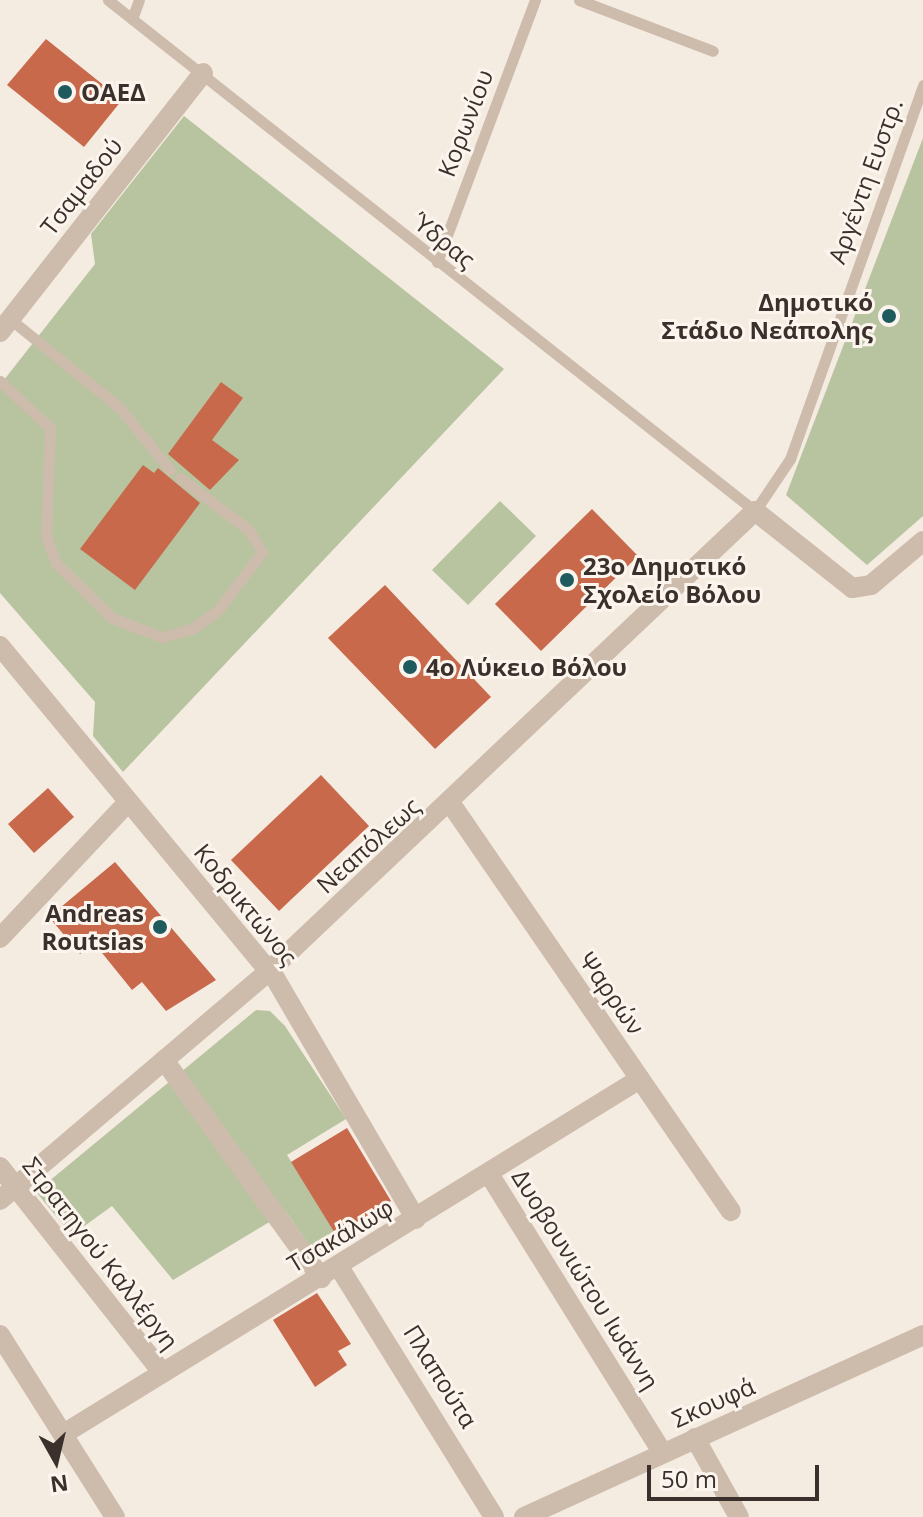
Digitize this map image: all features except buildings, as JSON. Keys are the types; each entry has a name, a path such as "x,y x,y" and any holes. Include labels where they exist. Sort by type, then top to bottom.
{"street":[{"name":"Τσαμαδού","path":"5,326 203,73"},
{"path":"755,511 852,588 871,585 923,541"},
{"name":"Νεαπόλεως","path":"8,1193 269,971 451,804 755,511"},
{"name":"Κοδρικτώνος","path":"1,649 269,971 416,1219"},
{"path":"0,938 128,802"},
{"name":"Ψαρρών","path":"451,804 731,1211"},
{"path":"164,1060 321,1278"},
{"name":"Τσακάλωφ","path":"65,1433 161,1371 321,1278 640,1079"},
{"name":"Στρατηγού Καλλέργη","path":"0,1167 8,1193 161,1371"},
{"name":"Δυοβουνιώτου Ιωάννη","path":"489,1174 663,1453"},
{"name":"Πλαπούτα","path":"339,1267 494,1517"},
{"path":"0,1335 65,1433 115,1517"},
{"name":"Σκουφά","path":"524,1517 923,1335"},
{"path":"695,1438 739,1517"}],"lane":[{"name":"Ύδρας","path":"108,0 755,511"},
{"path":"132,19 139,0"},
{"name":"Κορωνίου","path":"437,262 535,0"},
{"path":"579,0 713,51"},
{"name":"Αργέντη Ευστρ.","path":"755,511 790,459 923,85"},
{"path":"0,381 50,428 46,536 56,563 112,618 162,637 192,629 218,610 262,552 255,536 175,474 119,407 5,326"}],"green space":[{"path":"184,116 504,369 123,772 93,736 95,702 0,593 0,385 95,264 91,234"},
{"name":"Δημοτικό Στάδιο Νεάπολης","path":"923,138 923,516 867,565 786,495"},
{"path":"500,501 536,536 468,605 432,570"},
{"path":"256,1010 270,1011 285,1026 346,1119 287,1155 339,1238 315,1253 286,1212 173,1280 112,1206 72,1235 36,1192"}],"place":[{"name":"ΟΑΕΔ","path":"65,92"},
{"name":"Δημοτικό Στάδιο Νεάπολης","path":"889,316"},
{"name":"23ο Δημοτικό Σχολείο Βόλου","path":"567,580"},
{"name":"4ο Λύκειο Βόλου","path":"410,667"},
{"name":"Andreas Routsias","path":"160,927"}]}
